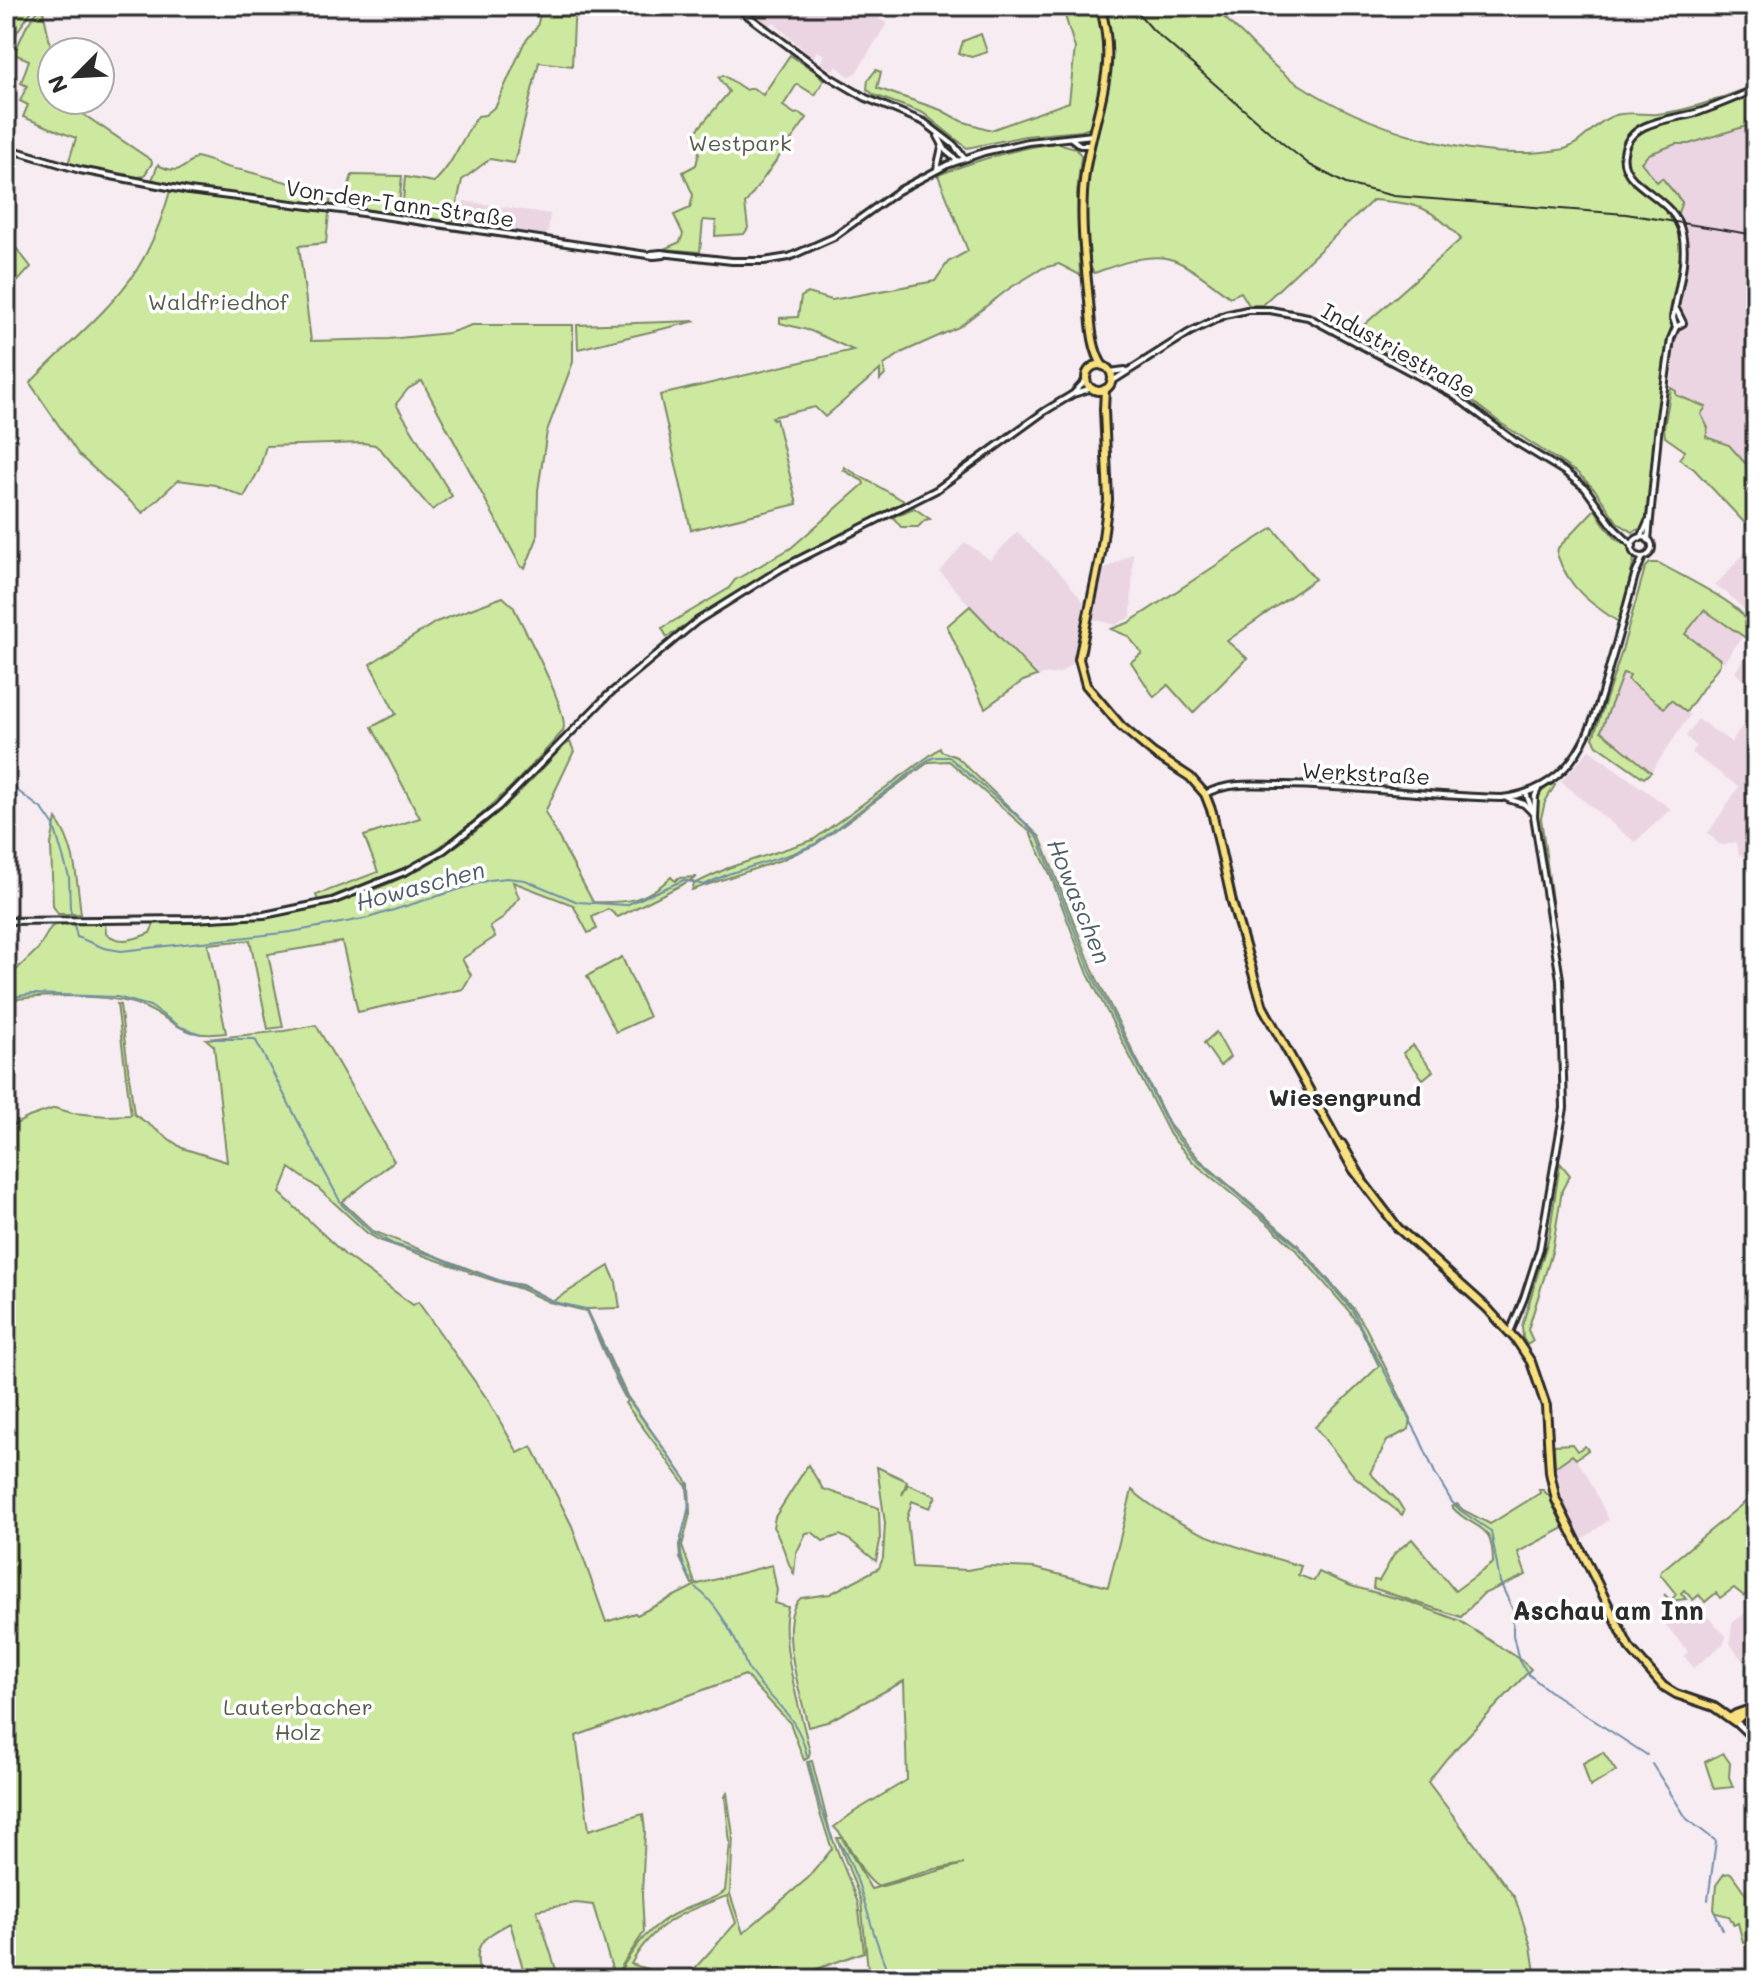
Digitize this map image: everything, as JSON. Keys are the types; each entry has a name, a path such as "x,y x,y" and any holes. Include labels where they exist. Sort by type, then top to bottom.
{"main road":[{"path":"1100,6 1107,30 1108,75 1088,157 1083,218 1094,341 1087,379 1104,410"},
{"path":"1094,341 1103,366 1110,372 1111,382 1105,389 1104,410 1107,505 1101,553 1080,653 1081,673 1090,692 1121,726 1153,753 1190,777 1205,794 1212,812 1224,873 1263,1007 1353,1169 1388,1216 1507,1329 1531,1362 1544,1394 1553,1487 1562,1514 1629,1647 1670,1692 1718,1710 1734,1721 1756,1707"},
{"path":"1091,368 1103,366"},
{"path":"1094,390 1105,389"}],"street":[{"path":"735,6 830,77 874,102 917,118 954,145 965,159"},
{"path":"1676,327 1673,318 1684,247 1680,226 1668,207 1630,175 1624,160 1626,144 1635,132 1649,124 1704,110 1756,89"},
{"path":"937,134 949,155 958,161"},
{"name":"Von-der-Tann-Straße","path":"6,148 80,170 192,191 651,254 754,261 789,257 834,237 898,191 958,161 1028,142 1093,135"},
{"path":"1071,138 1088,157"},
{"path":"936,170 942,145"},
{"path":"1080,145 1091,145"},
{"path":"1648,540 1671,339 1676,327 1683,323 1675,307"},
{"name":"Industriestraße","path":"1111,382 1201,325 1225,315 1247,310 1270,310 1308,317 1452,394 1516,442 1565,472 1585,488 1619,534 1633,546"},
{"name":"Industriestraße","path":"1110,372 1131,368"},
{"path":"6,921 193,919 279,912 342,898 407,871 444,850 498,807 608,695 697,621 782,568 936,490 1073,394 1087,379"},
{"path":"1073,394 1094,390"},
{"path":"1619,534 1639,538 1648,540 1652,551 1640,556 1633,546 1639,538 1651,516"},
{"name":"Werkstraße","path":"1205,794 1236,785 1372,787 1502,798 1540,787 1569,764 1591,730 1640,556"},
{"path":"1533,814 1535,796 1540,787"},
{"path":"1507,1329 1517,1314 1542,1238 1564,1108 1560,979 1533,814 1526,793"},
{"path":"1502,798 1519,801 1533,814"},
{"path":"1734,1721 1755,1741"}],"shaded area":[{"path":"747,6 865,6 887,23 856,73 849,76 836,66 833,70 820,63 825,55 817,51 813,58 773,22 769,25"},
{"path":"1756,123 1756,338 1744,350 1756,370 1756,459 1745,463 1729,445 1706,437 1708,428 1701,414 1705,406 1675,395 1676,391 1671,388 1676,340 1668,339 1673,329 1675,307 1678,307 1686,247 1684,230 1677,215 1682,202 1662,179 1658,182 1641,162 1649,154 1676,144 1689,144"},
{"path":"464,201 550,214 548,232 544,235 461,223"},
{"path":"1017,532 1065,578 1084,603 1074,662 1060,673 1037,676 940,572 965,542 990,560"},
{"path":"1756,540 1756,629 1748,613 1715,586"},
{"path":"1133,553 1131,617 1115,625 1090,618 1100,572"},
{"path":"1704,609 1743,636 1724,662 1685,634"},
{"path":"1756,641 1756,697 1743,687 1746,683 1735,672"},
{"path":"1623,672 1665,707 1671,699 1690,715 1651,772 1601,731"},
{"path":"1756,707 1756,860 1739,855 1736,842 1719,844 1708,833 1739,787 1692,753 1696,746 1686,736 1698,719 1731,742"},
{"path":"1589,750 1671,809 1635,842 1561,782"},
{"path":"1573,1455 1587,1475 1609,1520 1581,1540 1566,1510 1555,1467"},
{"path":"1670,1603 1687,1604 1695,1613 1703,1607 1706,1615 1726,1636 1724,1643 1694,1668 1684,1656 1688,1652 1662,1620 1669,1615"},
{"path":"1756,1605 1756,1648 1742,1660 1730,1644 1732,1623"}],"green space":[{"path":"6,6 35,6 17,32 6,62"},
{"path":"42,6 49,36 36,36 36,116 86,116 151,160 144,176 68,164 76,138 23,117 28,105 20,101 27,86 21,83 29,60 14,54 27,25"},
{"path":"542,6 577,6 572,66 539,62 514,163 490,159 462,180 453,222 402,214 405,177 434,182 441,175 478,116 485,115 496,106 524,43 537,27"},
{"path":"1062,6 1098,6 1104,29 1107,56 1093,127 967,148 923,113 874,95 867,89 868,80 876,70 881,72 877,88 991,130 1069,102 1075,48"},
{"path":"1102,6 1214,6 1274,66 1322,98 1386,127 1421,138 1492,152 1526,153 1568,148 1612,116 1682,110 1756,85 1721,102 1646,124 1633,131 1624,144 1621,158 1624,169 1674,219 1680,231 1683,255 1656,425 1653,490 1643,527 1633,532 1618,523 1595,490 1579,474 1502,424 1459,391 1355,336 1461,239 1440,219 1422,208 1373,200 1262,305 1249,305 1241,292 1230,297 1190,268 1167,258 1135,260 1094,273 1088,263 1085,195 1110,66 1110,39"},
{"path":"981,34 987,52 972,57 959,54 963,41"},
{"name":"Westpark","path":"790,55 825,78 819,76 824,80 815,95 797,84 783,106 807,118 745,204 748,228 744,234 715,236 716,221 703,220 700,252 664,249 680,242 683,234 674,215 690,208 693,195 683,172 696,165 699,153 693,135 729,92 719,78 723,75 746,90 753,88 763,95"},
{"path":"1756,92 1756,123 1689,144 1676,144 1649,154 1641,162 1657,182 1662,178 1682,202 1677,215 1631,173 1625,158 1627,146 1635,137 1662,124 1703,113"},
{"path":"1057,143 1076,148 1081,156 1077,194 1080,275 1059,264 1043,268 1010,288 959,327 903,352 884,365 885,375 880,380 880,370 825,417 815,407 772,417 776,419 797,504 691,530 660,395 853,350 811,331 780,323 780,318 798,317 801,297 808,293 832,300 935,281 948,262 968,251 938,175 996,155"},
{"name":"Waldfriedhof","path":"196,157 331,194 326,243 299,246 311,341 389,339 449,333 472,325 573,325 573,362 547,431 538,490 537,539 525,568 521,567 422,381 408,389 396,404 452,496 432,510 382,451 375,445 363,443 266,446 259,470 244,497 215,485 178,480 143,513 79,455 30,383 113,301 142,262 170,191 156,188 155,180 152,180 158,165 178,169"},
{"path":"352,175 402,176 399,205 394,214 338,205 341,196 346,195"},
{"path":"6,235 31,267 10,290 6,287"},
{"path":"696,321 578,349 577,325"},
{"path":"1671,388 1676,395 1706,407 1701,414 1708,428 1706,437 1729,445 1745,463 1756,459 1756,535 1694,469 1679,459 1685,451 1665,437"},
{"path":"844,467 904,501 903,506 781,565 667,637 662,628 791,548 864,484 843,470"},
{"path":"914,508 930,519 918,527 901,527 893,517"},
{"path":"1595,509 1617,540 1629,546 1634,560 1620,623 1574,586 1557,554 1558,548"},
{"path":"1273,528 1315,579 1227,641 1247,658 1193,713 1168,685 1154,697 1131,662 1142,653 1128,636 1111,629 1128,623"},
{"path":"1650,563 1659,563 1725,601 1742,614 1748,629 1746,638 1704,610 1685,634 1720,659 1720,664 1686,712 1671,700 1664,708 1628,680 1630,675 1623,673 1601,731 1651,772 1644,778 1597,745 1593,738 1645,568"},
{"path":"503,597 513,606 545,670 560,707 563,731 483,813 424,857 356,890 318,901 316,895 378,872 364,836 420,818 372,727 396,714 370,664 436,622"},
{"path":"970,606 1037,676 1023,681 985,708 947,626"},
{"path":"570,742 574,751 545,812 593,902 635,899 653,891 671,877 675,881 678,878 697,877 618,917 608,909 592,917 597,929 588,933 573,905 513,882 519,898 502,919 490,927 495,937 462,959 471,975 463,989 358,1012 342,942 268,954 283,1027 268,1029 250,940 208,944 226,1033 189,1031 141,1006 112,999 55,996 6,1001 6,980 38,949 51,927 56,925 105,922 106,933 116,939 127,940 150,933 154,924 158,923 244,918 285,912 365,893 403,877 440,857 476,831"},
{"path":"940,748 957,757 1040,837 1095,975 1170,1126 1199,1159 1298,1245 1353,1308 1366,1328 1411,1419 1409,1429 1387,1441 1370,1473 1397,1500 1404,1511 1402,1515 1354,1476 1315,1427 1379,1366 1361,1329 1294,1248 1193,1162 1170,1135 1088,974 1049,872 1030,832 949,761 929,762 815,845 781,860 692,890 694,884 728,868 813,840"},
{"path":"1555,785 1545,802 1541,818 1554,916 1536,810 1540,793"},
{"path":"56,819 72,852 81,914 58,914 53,906 51,844"},
{"path":"622,957 649,1017 616,1032 587,976"},
{"name":"Lauterbacher Holz","path":"117,1004 120,1005 134,1114 182,1148 227,1162 214,1046 206,1039 316,1025 394,1161 342,1202 373,1231 472,1270 379,1240 290,1168 280,1193 345,1255 413,1305 418,1302 488,1400 518,1453 532,1446 572,1526 606,1622 637,1615 698,1584 772,1565 777,1591 774,1603 788,1607 788,1658 810,1752 808,1758 804,1760 790,1723 745,1675 576,1736 589,1830 643,1814 644,1932 613,1979 600,1979 613,1972 593,1905 576,1903 537,1910 559,1979 526,1979 510,1923 481,1944 478,1967 481,1979 6,1979 6,1129 55,1108 72,1113 131,1115"},
{"path":"1216,1032 1230,1057 1220,1066 1204,1043"},
{"path":"1413,1045 1433,1071 1423,1079 1403,1053"},
{"path":"1560,1163 1570,1175 1562,1190 1552,1252 1528,1330 1533,1341 1527,1345 1522,1326 1549,1237"},
{"path":"609,1266 616,1282 620,1308 587,1309 627,1396 689,1484 690,1514 682,1546 695,1583 692,1584 680,1558 679,1545 689,1509 687,1487 625,1403 627,1401 586,1311 549,1302 521,1289 470,1273 475,1271 500,1281 522,1285 553,1301"},
{"path":"1572,1444 1577,1451 1585,1446 1588,1450 1576,1459 1572,1455 1555,1467 1554,1445"},
{"path":"808,1465 823,1489 879,1508 880,1541 876,1561 840,1535 823,1541 812,1532 806,1533 796,1554 794,1574 773,1527 775,1517"},
{"path":"877,1467 907,1481 902,1495 908,1484 936,1496 930,1508 912,1501 907,1518 912,1567 967,1570 989,1566 1034,1568 1108,1587 1132,1490 1191,1528 1301,1566 1298,1575 1314,1581 1319,1572 1351,1586 1410,1602 1460,1621 1522,1661 1531,1669 1428,1782 1515,1898 1531,1946 1536,1979 869,1979 861,1901 837,1838 842,1838 871,1889 964,1864 877,1886 870,1880 846,1841 834,1827 907,1780 904,1681 827,1722 808,1727 796,1679 790,1623 801,1598 830,1594 879,1568 883,1558 885,1523"},
{"path":"1539,1490 1552,1499 1564,1528 1518,1552 1526,1575 1483,1594 1461,1617 1373,1588 1374,1580 1379,1581 1395,1553 1412,1539 1455,1591 1493,1563 1490,1539 1486,1533 1452,1507 1457,1504 1490,1524 1540,1493"},
{"path":"1756,1493 1756,1586 1744,1596 1734,1588 1720,1598 1716,1593 1705,1602 1699,1595 1693,1600 1684,1590 1681,1593 1686,1599 1671,1601 1676,1594 1660,1574 1661,1571"},
{"path":"1603,1752 1616,1771 1590,1787 1583,1763"},
{"path":"1723,1753 1730,1763 1729,1777 1733,1787 1714,1789 1705,1762"},
{"path":"812,1761 830,1832 858,1903 864,1952 798,1979 685,1979 736,1923 727,1896 684,1913 660,1928 631,1964 678,1979 616,1979 636,1947 652,1929 673,1915 725,1891 730,1843 727,1793 733,1835 730,1894 743,1933 808,1878 832,1849 807,1762"},
{"path":"1731,1873 1756,1903 1756,1949 1743,1942 1738,1923 1734,1925 1729,1916 1716,1913 1714,1909 1716,1885 1724,1874"}],"waterway":[{"name":"Howaschen","path":"6,782 43,810 54,826 69,877 70,908 77,937 121,951 291,932 368,918 489,880 507,878 525,880 578,902 626,905 684,880 704,885 815,844 928,760 949,757 1024,822 1038,838 1092,975 1172,1132 1195,1158 1297,1246 1352,1310 1452,1502 1491,1531 1500,1582 1513,1610 1513,1635 1519,1661 1528,1674 1647,1755"},
{"path":"6,998 32,994 117,997 150,1006 181,1027 201,1034"},
{"path":"213,1039 255,1039 342,1205 372,1233 393,1244 435,1256 467,1270"},
{"path":"474,1272 527,1289 554,1302 586,1309 623,1392 683,1476"},
{"path":"686,1480 689,1504 681,1548 683,1563 691,1580"},
{"path":"696,1588 722,1618 749,1670 797,1728 807,1756"},
{"path":"809,1762 832,1839"},
{"name":"Howaschen","path":"1652,1764 1687,1819 1716,1841 1708,1900"},
{"path":"840,1843 856,1876 891,1979"},
{"path":"1752,1848 1756,1849"},
{"path":"1715,1913 1723,1930"},
{"path":"1717,1967 1718,1979"}],"railway":[{"path":"1132,6 1153,30 1281,142 1310,165 1346,184 1394,196 1626,214 1756,235"}],"district":[{"name":"Wiesengrund","path":"1345,1096"},
{"name":"Aschau am Inn","path":"1608,1610"}]}
